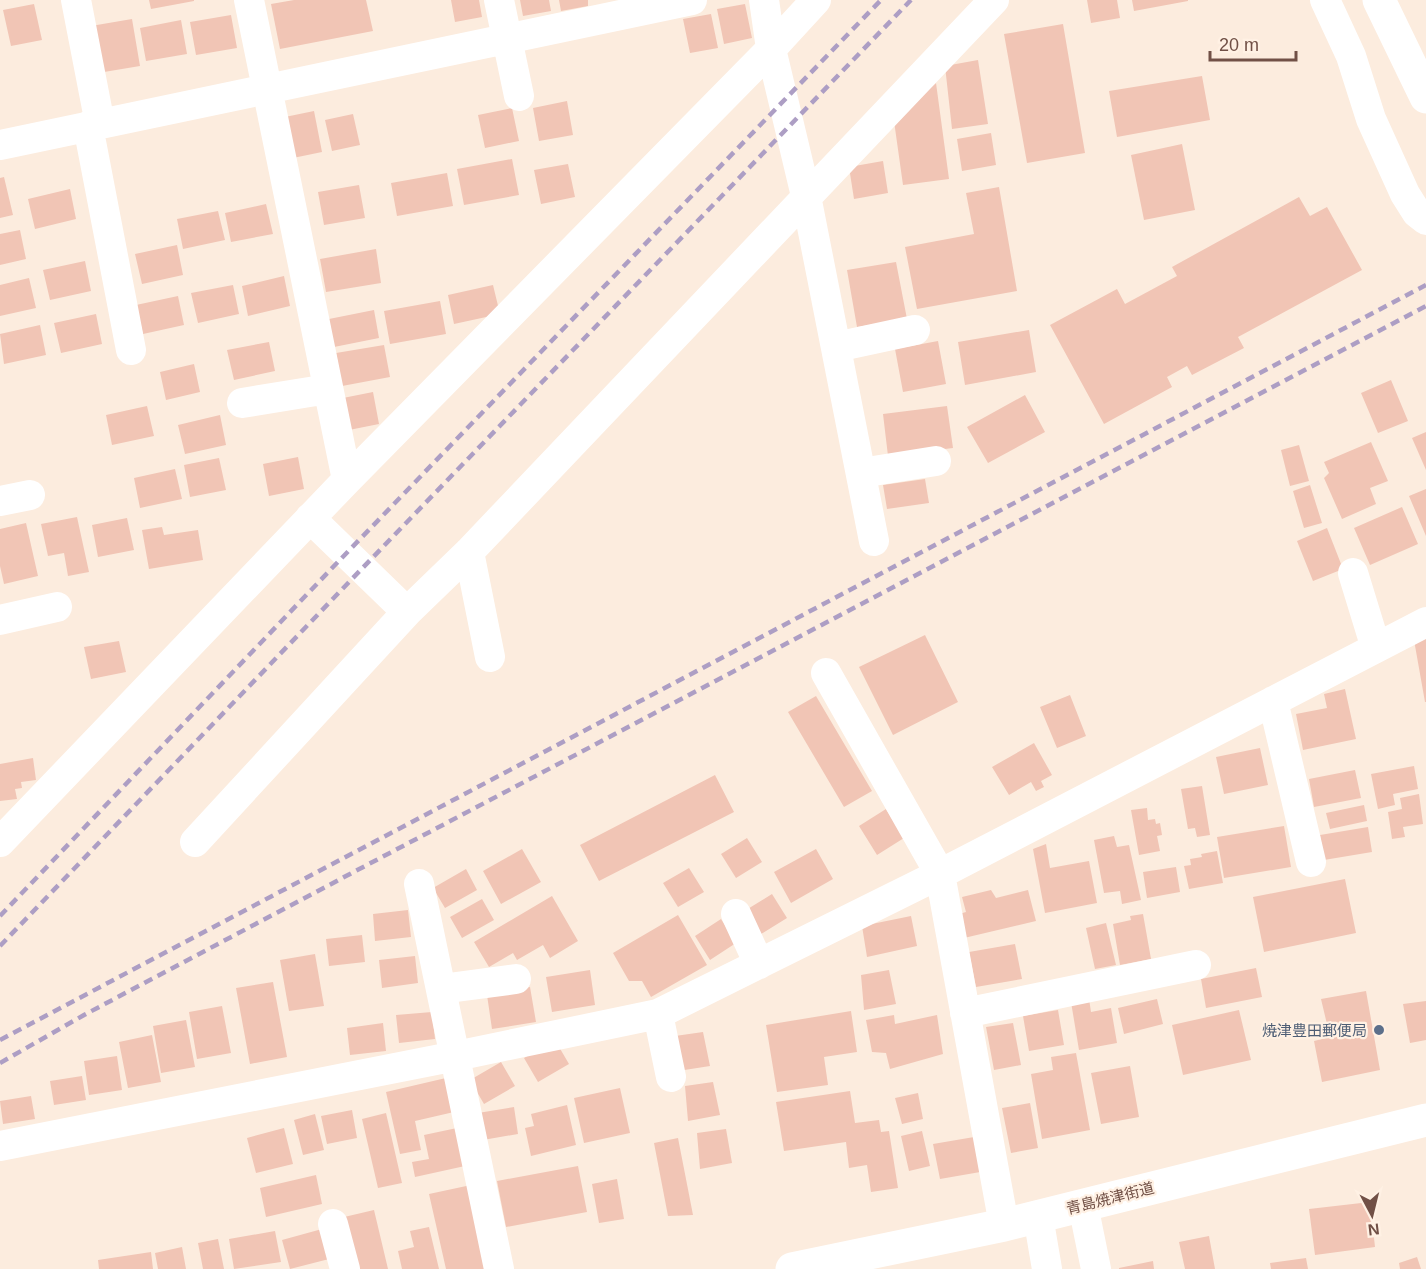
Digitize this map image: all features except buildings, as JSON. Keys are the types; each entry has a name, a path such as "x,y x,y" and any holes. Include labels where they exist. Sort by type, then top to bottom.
{"main road":[{"path":"1379,0 1426,97"},
{"name":"青島焼津街道","path":"792,1269 1004,1225 1426,1120"}],"street":[{"path":"76,0 131,350"},
{"path":"249,0 346,480"},
{"path":"499,0 519,96"},
{"path":"0,145 692,0"},
{"path":"764,0 771,49 806,196 874,541"},
{"path":"0,842 346,480 771,49 816,0"},
{"path":"195,842 407,612 469,552 993,0"},
{"path":"1325,0 1350,56 1371,119 1405,194 1417,213 1426,220"},
{"path":"836,347 915,330"},
{"path":"242,403 328,389"},
{"path":"861,473 936,461"},
{"path":"0,501 30,495"},
{"path":"310,518 407,612"},
{"path":"469,552 490,657"},
{"path":"1353,573 1376,648"},
{"path":"0,620 57,607"},
{"path":"0,1146 658,1014 939,874 1426,622"},
{"path":"825,673 939,874 1004,1225"},
{"path":"1273,701 1311,862"},
{"path":"419,884 499,1269"},
{"path":"736,914 759,964"},
{"path":"965,1013 1196,965"},
{"path":"441,989 516,979"},
{"path":"658,1014 671,1077"},
{"path":"1083,1205 1096,1269"},
{"path":"1038,1216 1047,1269"},
{"path":"333,1224 345,1269"}],"railway":[{"path":"0,916 334,566 881,0"},
{"path":"0,946 911,0"},
{"path":"0,1040 1426,285"},
{"path":"0,1063 84,1015 1426,306"}],"place":[{"name":"焼津豊田郵便局","path":"1379,1030"}]}
